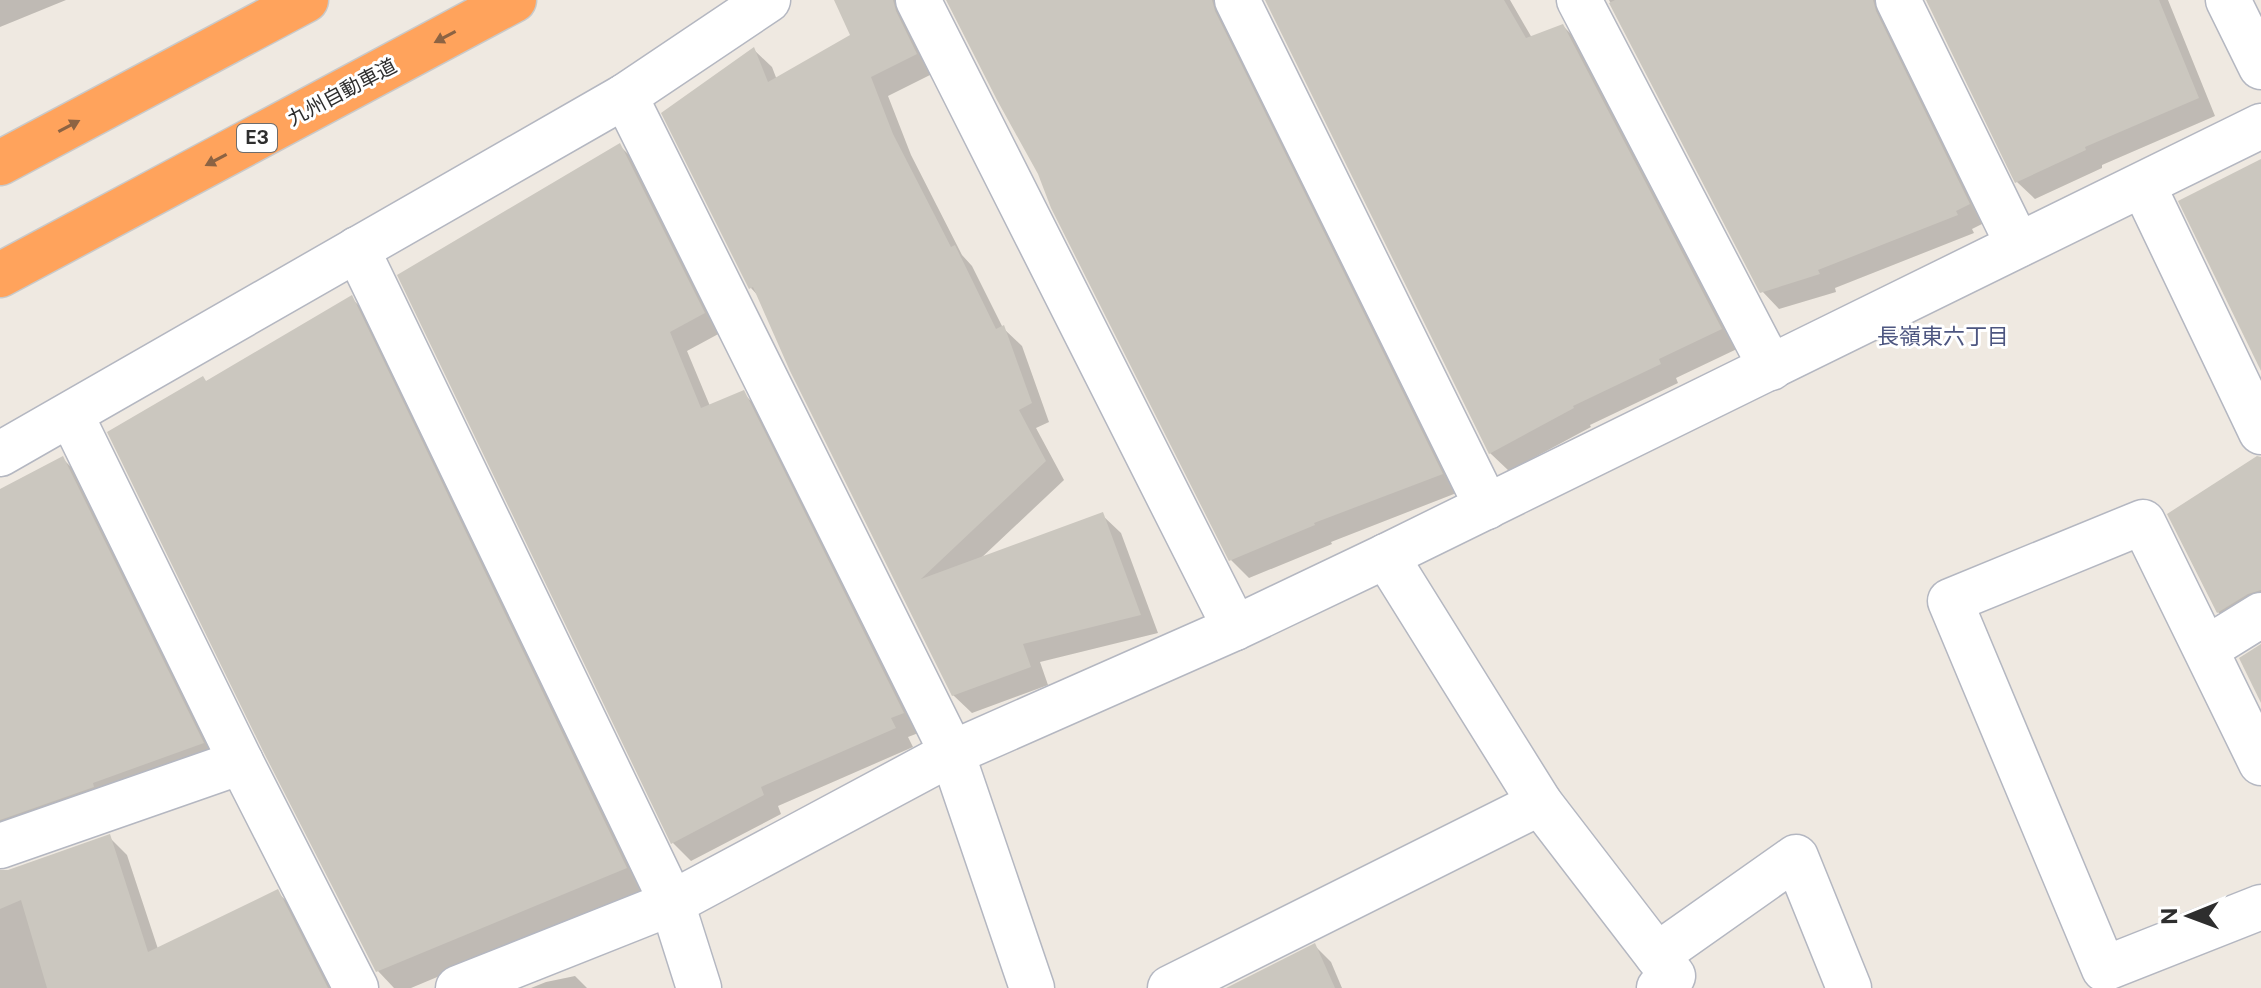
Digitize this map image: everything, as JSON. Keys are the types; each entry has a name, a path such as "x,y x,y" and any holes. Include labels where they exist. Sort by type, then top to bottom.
{"highway":[{"path":"0,163 306,0"},
{"name":"九州自動車道","path":"0,275 514,0"}],"street":[{"path":"0,454 625,96 768,0"},
{"path":"918,0 1235,628"},
{"path":"1237,0 1487,507"},
{"path":"1579,0 1771,368"},
{"path":"1898,0 2018,245"},
{"path":"2228,0 2261,67"},
{"path":"625,96 952,753 1032,988"},
{"path":"458,988 672,903 952,753 1235,628 1386,556 2261,126"},
{"path":"2143,185 2261,432"},
{"path":"357,249 672,903 699,988"},
{"path":"71,415 356,988"},
{"path":"2261,763 2143,522 1950,601 2104,969 2261,907"},
{"path":"1386,556 1540,803 1658,971 1796,857 1849,988"},
{"path":"2206,649 2261,615"},
{"path":"0,846 241,762"},
{"path":"1170,988 1540,803"}],"building":[{"path":"834,0 893,0 917,54 871,77 893,134 951,247 955,245 996,329 1004,325 1032,403 1019,410 1046,461 921,579 1103,512 1141,615 1023,644 1031,667 952,696 790,371 753,287 749,289 661,113 754,47 768,82 850,35"},
{"path":"946,0 1212,0 1443,474 1314,523 1229,561 1051,208 1038,174"},
{"path":"1265,0 1504,0 1526,38 1563,24 1722,329 1659,359 1661,364 1573,406 1489,454"},
{"path":"1615,0 1873,0 1970,204 1956,211 1958,215 1818,270 1820,274 1760,293 1609,3"},
{"path":"1926,0 2159,0 2199,98 2085,147 2086,150 2015,183"},
{"path":"620,143 705,313 670,332 701,408 744,390 904,713 891,718 896,728 761,787 764,795 671,844 397,275"},
{"path":"2261,159 2261,371 2178,201"},
{"path":"352,295 627,868 376,972 263,751 107,432 203,376 206,381"},
{"path":"63,456 204,743 0,820 0,489"},
{"path":"2257,456 2261,457 2261,590 2248,594 2217,613 2167,514"},
{"path":"2261,644 2261,703 2239,658"},
{"path":"110,834 148,952 278,889 328,988 47,988 21,900 0,909 0,870 8,870"},
{"path":"1315,943 1335,988 1226,988"}],"district":[{"name":"長嶺東六丁目","path":"1943,336"}]}
